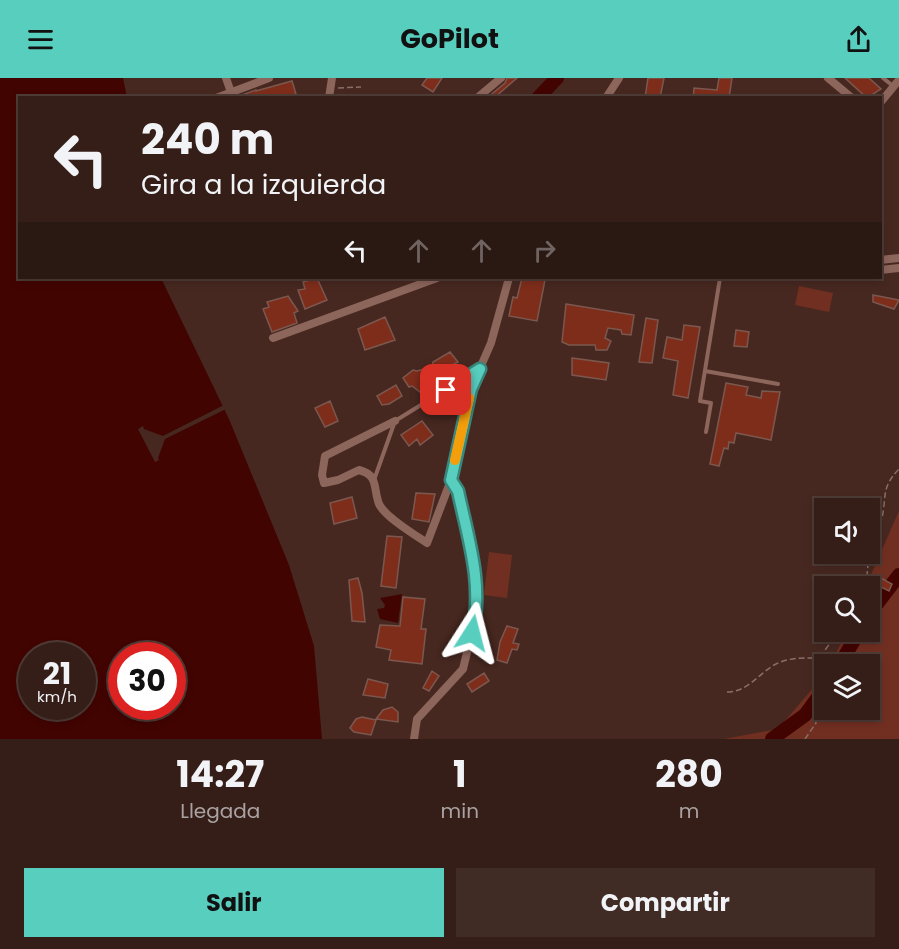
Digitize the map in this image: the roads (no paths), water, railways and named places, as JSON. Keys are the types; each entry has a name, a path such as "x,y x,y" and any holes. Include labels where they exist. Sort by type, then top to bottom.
{"street":[{"path":"226,78 232,95 269,78"},
{"path":"330,96 332,78"},
{"path":"479,96 501,78"},
{"path":"607,96 620,78"},
{"path":"828,78 850,96"},
{"path":"882,100 896,83"},
{"path":"882,260 899,258"},
{"path":"882,270 899,268"},
{"path":"273,338 433,279"},
{"path":"395,421 325,456 322,475 324,483 338,480 359,470 368,472 374,480 380,506 427,543 451,480 471,389 491,343 508,279"},
{"path":"414,739 417,719 463,669 476,615 476,577 458,491 451,480"}],"lane":[{"path":"883,78 896,83"},
{"path":"706,432 711,403 700,401 720,279"},
{"path":"374,480 395,421 480,369"},
{"path":"705,371 778,384"}],"waterway":[{"path":"540,96 557,78"},
{"path":"880,600 899,575"},
{"path":"846,654 853,642"},
{"path":"772,739 805,715 814,703"}]}
